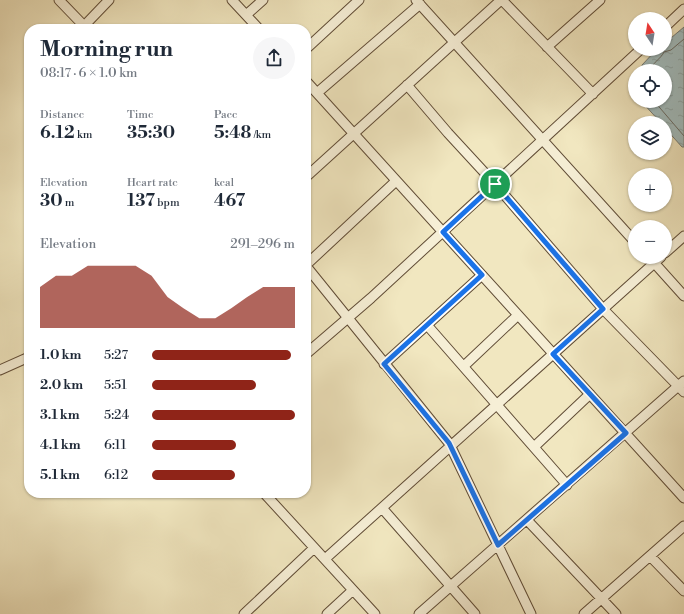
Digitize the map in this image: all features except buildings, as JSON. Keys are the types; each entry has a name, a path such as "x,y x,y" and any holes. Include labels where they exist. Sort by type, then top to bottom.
{"street":[{"path":"59,0 82,24"},
{"path":"88,24 109,0"},
{"path":"232,0 254,24"},
{"path":"246,15 263,0"},
{"path":"311,44 359,0"},
{"path":"311,173 502,0 593,94"},
{"path":"547,47 600,0"},
{"path":"316,93 418,2 628,234"},
{"path":"672,20 684,9"},
{"path":"311,350 443,232 634,56"},
{"path":"407,85 603,309 682,386 419,614"},
{"path":"311,87 684,498"},
{"path":"311,260 396,181"},
{"path":"672,247 684,236"},
{"path":"324,559 603,309 650,264"},
{"path":"659,264 684,296"},
{"path":"311,271 450,446 531,614"},
{"path":"384,364 482,275"},
{"path":"464,366 518,314"},
{"path":"427,325 567,485"},
{"path":"0,370 24,359"},
{"path":"534,447 590,394"},
{"path":"269,498 374,614"},
{"path":"382,508 475,614"},
{"path":"527,520 616,614"},
{"path":"584,614 684,526"},
{"path":"244,614 314,548"},
{"path":"650,556 684,591"},
{"path":"327,614 353,590"}],"water":[{"path":"684,27 684,147 682,147 672,136 672,116 655,116 647,108 672,108 672,64 643,64 650,56 672,56 672,37"}],"route":[{"path":"495,184 603,309 553,354 626,433 498,545 449,443 384,364 482,275 443,232 495,184"}]}
